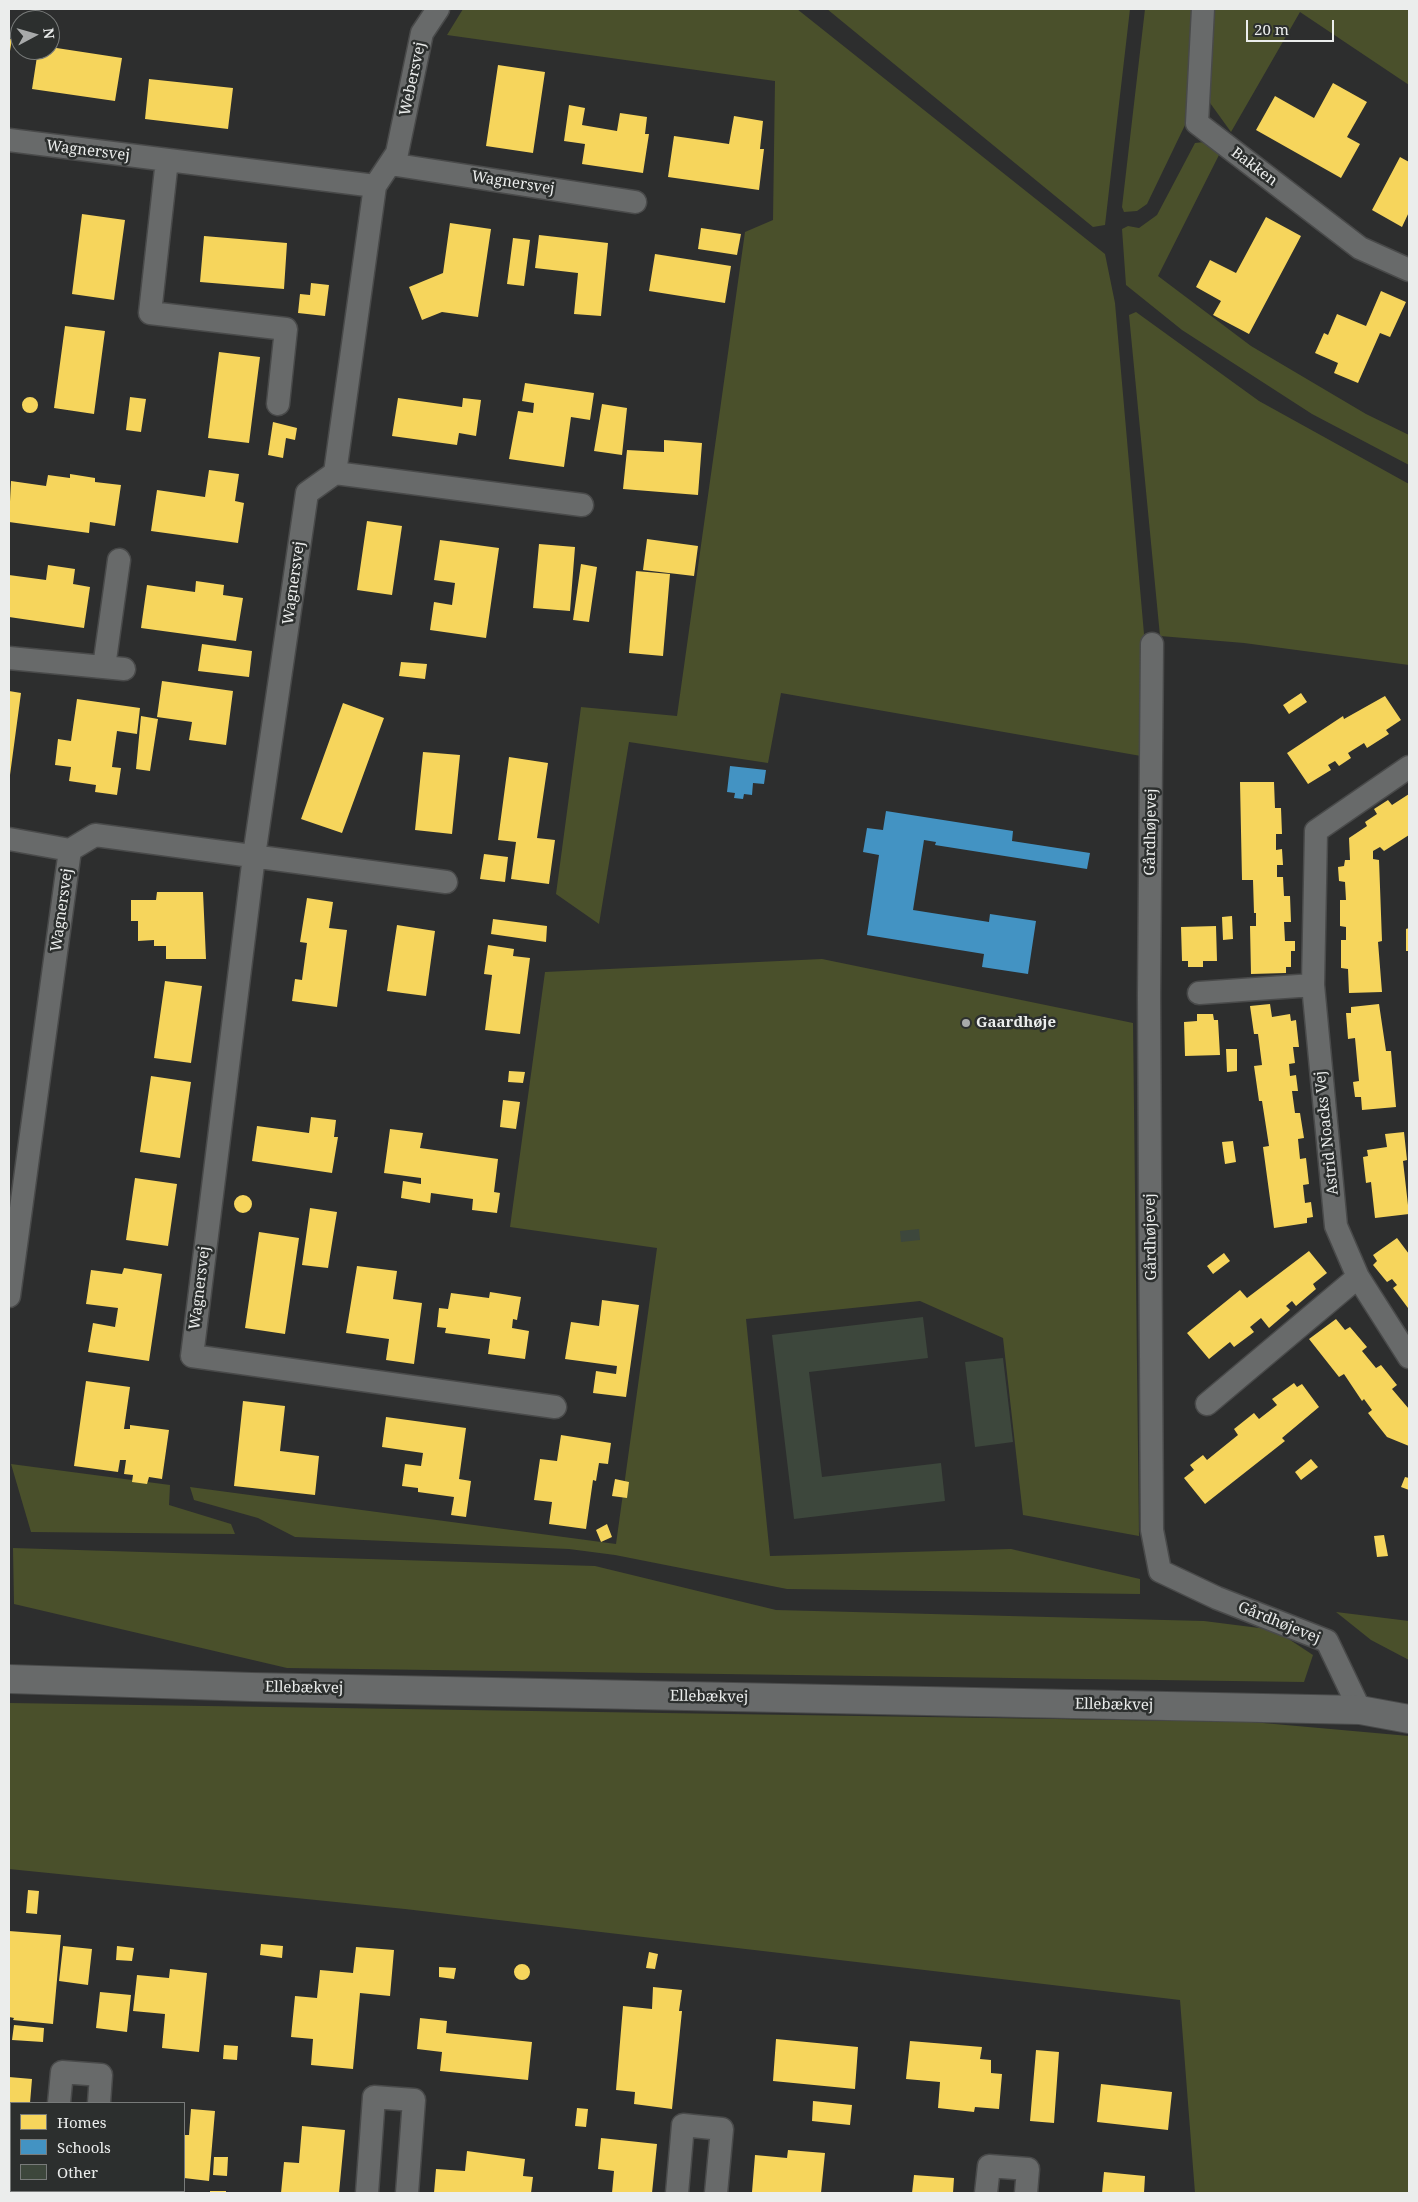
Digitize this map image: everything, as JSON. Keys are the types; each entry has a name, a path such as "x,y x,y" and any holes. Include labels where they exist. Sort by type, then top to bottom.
{"street":[{"name":"Webersvej","path":"394,159 422,33 438,9"},
{"name":"Bakken","path":"1203,9 1197,123 1360,248 1409,270"},
{"name":"Wagnersvej","path":"9,140 375,186"},
{"path":"394,159 375,186 335,473 582,505"},
{"name":"Wagnersvej","path":"394,159 635,202"},
{"path":"168,160 150,313 286,329 278,404"},
{"name":"Wagnersvej","path":"335,473 307,493 254,856 192,1356 555,1407"},
{"path":"9,658 114,668 119,560"},
{"name":"Gårdhøjevej","path":"1152,644 1149,995 1152,1530 1160,1570 1217,1598 1327,1641 1360,1710"},
{"name":"Astrid Noacks Vej","path":"1409,768 1316,831 1313,985 1336,1226 1358,1277 1409,1357"},
{"name":"Wagnersvej","path":"9,839 70,850 95,835 446,882"},
{"name":"Wagnersvej","path":"9,1296 70,850"},
{"path":"1199,993 1313,985"},
{"path":"1207,1404 1358,1277"},
{"name":"Ellebækvej","path":"9,1680 252,1687 1360,1710 1409,1718"},
{"path":"59,2102 62,2072 101,2075 99,2102"},
{"path":"367,2193 374,2097 414,2100 407,2193"},
{"path":"677,2193 683,2125 722,2129 716,2193"},
{"path":"986,2193 989,2166 1028,2169 1026,2193"}],"green space":[{"path":"463,9 797,9 1105,254 1115,303 1144,634 1141,756 781,693 768,763 629,742 599,924 556,894 581,707 677,716 745,232 773,220 775,81 447,35"},
{"path":"827,9 1130,9 1105,225 1093,227"},
{"path":"1145,9 1193,9 1186,123 1147,204 1137,211 1124,212 1122,207"},
{"path":"1211,9 1409,9 1409,85 1300,12 1231,132 1205,96"},
{"path":"1204,142 1220,153 1158,276 1251,346 1366,414 1409,435 1409,465 1312,414 1182,330 1126,285 1122,229 1128,226 1139,228 1157,215 1195,143"},
{"path":"1136,312 1259,401 1409,484 1409,665 1244,643 1160,636 1129,315"},
{"path":"822,959 1133,1023 1139,1536 1023,1515 1003,1338 920,1301 746,1319 770,1556 1011,1549 1140,1579 1140,1594 787,1589 615,1555 569,1549 295,1537 258,1518 194,1500 190,1487 616,1544 657,1248 510,1227 545,972"},
{"path":"11,1464 170,1485 169,1505 231,1524 235,1534 31,1532"},
{"path":"13,1548 595,1566 776,1610 1204,1621 1275,1630 1313,1655 1304,1682 287,1668 14,1604"},
{"path":"1336,1612 1409,1621 1409,1660 1371,1640"},
{"path":"9,1703 1252,1722 1409,1736 1409,2193 1195,2193 1180,2000 405,1909 9,1869"}],"building: Homes":[{"path":"60,49 122,58 115,101 32,89 36,60 60,60"},
{"path":"498,65 545,72 533,153 486,146"},
{"path":"149,79 233,88 228,129 145,119"},
{"path":"1333,83 1367,102 1347,137 1360,144 1341,178 1256,130 1275,96 1314,118"},
{"path":"569,105 585,108 582,125 617,131 620,113 647,117 645,134 649,134 643,173 582,164 585,144 564,141"},
{"path":"734,116 763,121 760,149 764,149 759,190 668,177 674,136 729,144"},
{"path":"1400,157 1409,162 1409,212 1402,227 1372,210"},
{"path":"82,214 125,220 114,300 72,294"},
{"path":"1266,217 1301,236 1249,334 1213,315 1221,301 1196,287 1210,260 1236,273"},
{"path":"450,223 491,229 478,317 442,312 422,320 409,287 443,273"},
{"path":"701,228 741,234 737,255 698,249"},
{"path":"539,235 608,243 601,316 574,314 578,273 535,268"},
{"path":"204,236 287,243 284,289 200,282"},
{"path":"513,238 530,240 524,286 507,284"},
{"path":"655,254 731,266 725,303 649,291"},
{"path":"311,283 329,285 325,316 298,313 300,294 310,295"},
{"path":"1381,291 1406,302 1390,337 1380,333 1358,383 1334,373 1338,363 1315,353 1324,333 1328,335 1337,314 1366,326"},
{"path":"65,326 105,331 94,414 54,408"},
{"path":"219,352 260,357 249,443 208,438"},
{"path":"525,383 594,393 590,420 571,417 564,467 509,459 518,411 533,413 534,403 522,401"},
{"path":"30,397 36,399 38,405 36,411 30,413 24,411 22,405 24,399"},
{"path":"130,397 146,399 141,432 126,430"},
{"path":"398,398 462,407 463,398 481,400 476,436 459,433 457,445 392,436"},
{"path":"602,404 627,408 622,455 594,451"},
{"path":"273,422 297,428 295,440 286,438 283,458 268,455"},
{"path":"664,440 702,443 698,495 623,489 627,450 664,452"},
{"path":"209,470 239,474 235,501 244,503 238,543 151,531 157,490 205,497"},
{"path":"70,474 95,478 95,482 121,485 115,526 90,522 89,533 9,522 11,481 46,486 48,475 70,478"},
{"path":"367,521 402,526 392,595 357,590"},
{"path":"647,539 698,546 694,576 643,570"},
{"path":"440,540 499,548 486,638 430,630 434,602 452,605 455,583 434,580"},
{"path":"539,544 575,547 570,611 533,608"},
{"path":"581,564 597,567 589,622 573,620"},
{"path":"48,565 75,569 73,584 90,587 84,628 9,617 9,575 46,580"},
{"path":"636,571 670,574 663,656 629,653"},
{"path":"196,581 224,585 223,595 243,598 236,641 141,628 147,585 195,592"},
{"path":"202,644 252,651 249,677 198,671"},
{"path":"401,662 427,664 425,679 399,676"},
{"path":"162,681 233,691 226,745 189,740 192,722 157,717"},
{"path":"9,691 21,693 10,775 9,775"},
{"path":"1301,693 1307,702 1289,714 1283,705"},
{"path":"1385,696 1401,720 1386,730 1389,734 1367,748 1364,743 1348,753 1351,758 1339,766 1335,761 1328,765 1331,770 1308,784 1287,753 1343,716 1344,719"},
{"path":"77,699 140,708 137,734 117,731 112,767 121,768 117,795 95,792 96,785 69,781 71,767 55,765 58,739 71,741"},
{"path":"343,703 384,718 342,833 301,819"},
{"path":"141,716 158,719 150,771 136,769"},
{"path":"423,752 460,755 452,834 415,830"},
{"path":"509,757 548,763 537,838 555,840 549,884 511,879 516,842 498,840"},
{"path":"1240,782 1274,782 1275,808 1281,808 1282,834 1276,834 1276,850 1282,849 1283,865 1277,865 1277,877 1283,877 1284,896 1290,896 1291,922 1284,922 1285,941 1295,941 1295,951 1291,951 1291,967 1286,967 1286,973 1251,974 1250,926 1256,926 1256,913 1254,913 1253,880 1242,880"},
{"path":"1409,794 1409,835 1384,851 1380,847 1373,851 1373,859 1379,860 1382,941 1378,942 1382,992 1349,993 1348,969 1341,968 1341,940 1346,940 1346,927 1340,926 1340,900 1346,900 1345,882 1339,881 1338,867 1344,866 1345,860 1350,860 1349,838 1367,826 1365,822 1377,814 1374,809 1388,800 1392,805"},
{"path":"484,854 508,857 505,882 480,879"},
{"path":"157,892 203,892 206,959 166,959 166,946 154,946 154,940 138,941 138,921 131,921 131,900 156,900"},
{"path":"307,898 333,902 329,928 347,930 337,1007 292,1001 295,979 302,980 307,943 300,942"},
{"path":"1232,916 1233,939 1223,940 1222,917"},
{"path":"493,919 547,926 546,942 491,934"},
{"path":"397,925 435,931 426,996 387,991"},
{"path":"1216,926 1217,961 1203,961 1203,967 1188,967 1188,961 1182,961 1181,927"},
{"path":"1409,928 1409,951 1406,951 1406,929"},
{"path":"488,945 514,949 513,956 530,958 520,1034 485,1030 492,975 484,974"},
{"path":"165,981 202,986 191,1063 154,1058"},
{"path":"1270,1004 1272,1017 1290,1014 1291,1021 1296,1020 1299,1047 1293,1047 1295,1063 1289,1064 1290,1076 1296,1075 1298,1091 1292,1091 1295,1113 1300,1113 1304,1138 1298,1139 1300,1159 1306,1158 1309,1184 1303,1185 1305,1203 1311,1202 1313,1217 1307,1218 1307,1223 1274,1228 1263,1147 1269,1146 1262,1101 1259,1101 1254,1066 1262,1065 1258,1034 1254,1034 1250,1006"},
{"path":"1379,1004 1386,1051 1391,1051 1396,1107 1362,1110 1361,1097 1355,1097 1353,1082 1359,1081 1355,1038 1348,1039 1346,1013 1351,1013 1351,1007"},
{"path":"1197,1014 1213,1014 1214,1020 1218,1020 1220,1055 1185,1056 1184,1022 1197,1021"},
{"path":"1226,1049 1237,1049 1237,1071 1227,1072"},
{"path":"509,1071 525,1072 523,1083 508,1082"},
{"path":"151,1076 191,1082 180,1158 140,1152"},
{"path":"503,1100 520,1102 516,1129 500,1127"},
{"path":"311,1117 336,1120 334,1137 338,1137 332,1173 252,1161 257,1126 309,1133"},
{"path":"390,1129 423,1133 420,1148 498,1159 494,1192 500,1193 497,1213 472,1210 473,1199 431,1193 430,1203 401,1198 403,1181 421,1184 421,1178 384,1173"},
{"path":"1404,1132 1407,1160 1403,1161 1409,1214 1375,1218 1371,1182 1366,1183 1363,1157 1368,1156 1367,1150 1387,1147 1385,1134"},
{"path":"1233,1141 1236,1162 1225,1164 1222,1142"},
{"path":"135,1178 177,1184 168,1246 126,1240"},
{"path":"243,1195 249,1198 252,1204 249,1210 243,1213 237,1210 234,1204 237,1198"},
{"path":"310,1208 337,1212 328,1268 302,1265"},
{"path":"259,1232 299,1238 285,1334 245,1328"},
{"path":"1397,1238 1409,1254 1408,1308 1393,1288 1397,1285 1392,1279 1387,1282 1373,1265 1377,1261 1373,1255"},
{"path":"1309,1251 1327,1273 1313,1284 1316,1289 1296,1306 1292,1301 1286,1306 1290,1310 1269,1328 1261,1318 1250,1327 1254,1332 1234,1347 1230,1342 1209,1359 1187,1333 1240,1290 1247,1298"},
{"path":"1224,1253 1230,1261 1213,1274 1207,1266"},
{"path":"357,1266 397,1271 393,1299 422,1303 414,1364 386,1360 389,1339 346,1333"},
{"path":"124,1268 162,1274 149,1361 88,1352 93,1323 115,1327 118,1308 86,1304 91,1270 122,1274"},
{"path":"490,1292 521,1297 517,1320 513,1319 512,1328 529,1331 525,1359 488,1354 490,1339 445,1333 446,1328 437,1327 439,1308 448,1309 451,1293 489,1298"},
{"path":"602,1300 639,1305 626,1397 593,1393 596,1371 616,1374 617,1366 565,1359 571,1322 599,1326"},
{"path":"1336,1319 1345,1330 1350,1327 1367,1347 1362,1351 1376,1368 1381,1365 1397,1385 1392,1389 1409,1409 1409,1446 1387,1437 1368,1413 1372,1410 1364,1399 1362,1401 1344,1374 1339,1377 1309,1339"},
{"path":"86,1381 130,1387 124,1429 130,1429 130,1425 169,1430 162,1479 149,1477 147,1484 132,1482 133,1475 124,1474 126,1460 120,1460 118,1472 74,1466"},
{"path":"1294,1383 1297,1387 1302,1384 1319,1407 1282,1438 1285,1441 1205,1504 1184,1478 1194,1470 1190,1465 1203,1455 1207,1460 1238,1435 1234,1429 1254,1413 1259,1419 1277,1405 1272,1399"},
{"path":"243,1401 285,1406 280,1451 319,1456 315,1495 234,1486"},
{"path":"386,1417 466,1428 459,1479 471,1481 466,1517 451,1515 454,1497 418,1492 418,1488 402,1486 405,1464 421,1466 423,1453 382,1447"},
{"path":"561,1435 611,1443 608,1464 599,1463 596,1481 593,1480 586,1529 549,1524 552,1502 534,1500 540,1459 557,1461"},
{"path":"1311,1459 1318,1467 1301,1480 1295,1472"},
{"path":"1405,1477 1409,1478 1409,1490 1401,1487"},
{"path":"615,1479 629,1482 627,1498 612,1496"},
{"path":"607,1524 612,1537 601,1542 596,1530"},
{"path":"1384,1535 1388,1556 1377,1557 1374,1536"},
{"path":"28,1890 39,1891 37,1914 26,1913"},
{"path":"9,1931 61,1935 53,2024 13,2020 14,2018 9,2017"},
{"path":"261,1944 283,1946 282,1958 260,1955"},
{"path":"63,1946 92,1949 88,1985 59,1981"},
{"path":"117,1946 134,1948 132,1961 116,1960"},
{"path":"356,1947 394,1950 390,1996 360,1993 353,2069 311,2065 313,2039 291,2037 295,1996 317,1998 320,1970 353,1973"},
{"path":"649,1952 658,1954 655,1969 646,1968"},
{"path":"519,1964 525,1964 530,1969 528,1978 519,1980 514,1975 514,1969"},
{"path":"439,1967 456,1968 454,1979 439,1977"},
{"path":"170,1969 207,1973 199,2052 162,2048 165,2014 133,2011 137,1975 169,1978"},
{"path":"653,1987 682,1990 679,2011 682,2011 672,2109 634,2104 635,2092 616,2090 623,2006 652,2009"},
{"path":"100,1992 131,1995 127,2032 96,2028"},
{"path":"420,2018 447,2021 446,2033 532,2042 528,2080 440,2071 442,2052 417,2049"},
{"path":"14,2025 44,2028 43,2042 12,2040"},
{"path":"776,2039 858,2047 855,2089 773,2081"},
{"path":"910,2041 982,2047 980,2059 991,2060 991,2073 1002,2074 999,2109 975,2107 974,2112 938,2108 940,2082 906,2079"},
{"path":"224,2045 238,2046 237,2060 223,2059"},
{"path":"1036,2050 1059,2052 1054,2123 1030,2121"},
{"path":"9,2077 32,2079 30,2102 10,2102 9,2160"},
{"path":"1101,2084 1172,2092 1168,2130 1097,2122"},
{"path":"813,2101 852,2105 850,2125 812,2121"},
{"path":"577,2108 588,2109 586,2127 575,2126"},
{"path":"191,2109 215,2111 209,2181 185,2178 185,2135 189,2135"},
{"path":"302,2126 345,2130 339,2193 281,2193 284,2162 299,2163"},
{"path":"601,2138 657,2144 652,2193 612,2193 614,2171 598,2169"},
{"path":"788,2150 825,2153 821,2193 752,2192 755,2155 787,2158"},
{"path":"467,2151 525,2159 523,2176 533,2177 531,2193 434,2193 436,2169 465,2171"},
{"path":"214,2157 228,2157 227,2176 213,2175"},
{"path":"1104,2172 1145,2176 1144,2193 1102,2193"},
{"path":"914,2175 954,2178 953,2193 912,2193"},
{"path":"210,2191 226,2191 226,2193 210,2193"},
{"path":"137,2192 174,2192 174,2193"}],"building: Schools":[{"path":"730,766 766,770 764,784 753,783 752,795 744,794 743,799 734,798 735,793 727,792"},
{"path":"886,811 1013,831 1012,841 1090,853 1087,869 935,845 936,842 924,840 913,910 989,922 990,914 1036,921 1028,974 982,967 984,954 867,935 879,855 863,852 867,828 883,830"}],"building: Other":[{"path":"919,1229 920,1240 901,1242 900,1231"},
{"path":"923,1317 928,1358 809,1372 822,1477 941,1463 945,1501 794,1519 772,1335"},
{"path":"1003,1358 1013,1442 975,1447 965,1362"}],"place":[{"name":"Gaardhøje","path":"966,1023"}]}
